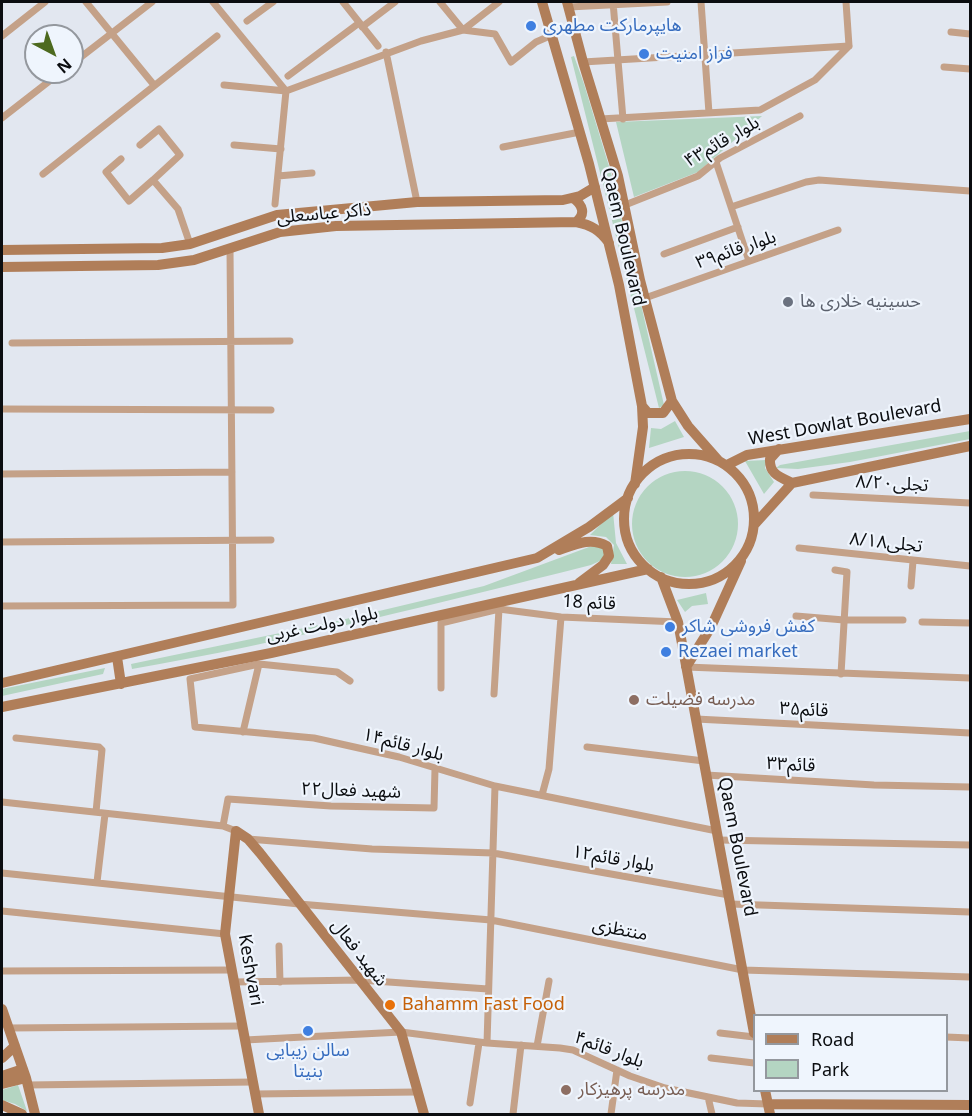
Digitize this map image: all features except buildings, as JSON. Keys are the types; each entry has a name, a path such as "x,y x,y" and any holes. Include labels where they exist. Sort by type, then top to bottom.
{"main road":[{"name":"Qaem Boulevard","path":"542,2 609,243 642,406 643,427 635,484"},
{"name":"Qaem Boulevard","path":"568,4 582,60 625,205 645,298 672,401 688,426 722,462"},
{"path":"553,36 561,44 566,44 573,40 575,32"},
{"path":"563,72 562,59 566,53 575,52 582,60"},
{"name":"ذاکر عباسعلی","path":"2,250 162,248 190,244 277,215 417,202 564,200 588,192 595,187"},
{"path":"573,198 582,207 583,213 576,222"},
{"name":"ذاکر عباسعلی","path":"2,267 78,268 158,265 194,260 280,232 336,226 576,222 589,225 602,232 609,243"},
{"path":"78,249 78,268"},
{"path":"642,406 648,413 663,413 672,401"},
{"name":"West Dowlat Boulevard","path":"722,462 779,449 970,419"},
{"path":"753,525 792,483 970,446"},
{"path":"779,449 770,459 771,468 777,476 792,483"},
{"path":"686,667 711,627 751,539 754,508 742,480 722,462 695,454 672,456 657,462 635,484 624,513 625,529 629,544 648,569 661,577 692,584 722,575 744,554"},
{"name":"بلوار دولت غربی","path":"2,683 537,558 589,527 628,498"},
{"path":"537,558 577,544 598,541 607,546 609,556 603,565 574,586"},
{"name":"بلوار دولت غربی","path":"2,707 121,684 648,569"},
{"name":"Qaem Boulevard","path":"661,577 678,622 753,1029"},
{"path":"117,657 121,684"},
{"name":"شهید فعال","path":"236,831 248,839 401,1032 424,1114"},
{"name":"Keshvari","path":"236,831 225,934 258,1114"},
{"path":"2,1009 26,1077 35,1114"},
{"path":"2,1058 15,1046"},
{"path":"2,1076 26,1077"},
{"path":"2,1084 26,1077"},
{"path":"765,1092 769,1109 970,1105"},
{"path":"2,1105 22,1114"}],"street":[{"path":"2,36 45,2"},
{"path":"86,2 154,85"},
{"path":"84,54 152,2"},
{"path":"213,2 286,91 275,204"},
{"path":"247,21 273,2"},
{"path":"343,2 378,46"},
{"path":"288,76 395,2"},
{"path":"440,2 464,30 495,34 511,62 536,42 553,36"},
{"path":"224,85 286,91 386,52 464,30 499,2"},
{"path":"568,4 667,2"},
{"path":"701,2 709,112"},
{"path":"600,119 760,110 815,80 849,46 846,2"},
{"path":"613,4 623,119"},
{"path":"951,32 970,34"},
{"path":"43,174 217,36"},
{"path":"582,60 704,56 849,46"},
{"path":"386,52 417,202"},
{"path":"944,67 970,69"},
{"path":"2,118 46,84"},
{"name":"بلوار قائم۴۳","path":"625,205 699,176 716,162 800,116"},
{"path":"121,159 105,172 129,201 180,155 159,129 140,145"},
{"path":"503,147 580,132"},
{"path":"234,146 280,149"},
{"path":"716,162 749,261"},
{"path":"278,176 312,173"},
{"path":"153,180 178,209 190,244"},
{"path":"731,207 806,182 819,180 970,192"},
{"path":"664,254 738,227"},
{"name":"بلوار قائم۳۹","path":"645,298 838,230"},
{"path":"2,606 233,605 230,249"},
{"path":"12,343 290,341"},
{"path":"2,410 271,410"},
{"path":"2,474 232,472"},
{"name":"تجلی۸/۲۰","path":"813,495 970,503"},
{"path":"2,542 271,540"},
{"name":"تجلی۸/۱۸","path":"799,548 970,566"},
{"path":"911,586 913,561"},
{"path":"835,570 847,572 841,674"},
{"path":"494,694 499,609"},
{"name":"18 قائم","path":"441,688 441,622 499,609 561,617 678,622"},
{"path":"796,616 844,620 903,620"},
{"path":"542,795 549,769 561,617"},
{"path":"922,622 970,623"},
{"path":"243,732 259,664 337,672 350,681"},
{"name":"بلوار قائم۱۴","path":"259,664 190,679 195,727 314,738 372,750 495,786 718,836 860,843 970,845"},
{"path":"686,667 970,678"},
{"name":"قائم۳۵","path":"696,719 970,733"},
{"path":"16,738 99,747 102,750 96,812"},
{"path":"587,747 704,761"},
{"name":"شهید فعال۲۲","path":"223,826 228,799 331,806 434,808 435,769"},
{"name":"قائم۳۳","path":"706,775 874,785 970,787"},
{"path":"470,1103 483,1043 488,989 495,786"},
{"path":"2,802 223,826 236,831"},
{"path":"97,882 105,814"},
{"name":"بلوار قائم۱۲","path":"248,839 372,849 493,853 730,899 869,909 970,912"},
{"name":"منتظزی","path":"2,873 300,904 491,920 743,970 970,977"},
{"path":"2,911 225,934"},
{"path":"279,946 280,982"},
{"path":"2,971 232,969"},
{"path":"234,982 360,980 488,989"},
{"path":"537,1046 549,981"},
{"path":"9,1028 243,1026"},
{"name":"بلوار قائم۴","path":"245,1040 401,1032 483,1043 573,1050 616,1070 665,1088 769,1109"},
{"path":"720,1033 753,1035"},
{"path":"948,1037 970,1038"},
{"path":"513,1114 521,1045"},
{"path":"711,1058 753,1063"},
{"path":"611,1114 616,1070"},
{"path":"26,1077 141,1084 253,1082"},
{"path":"255,1094 417,1092"},
{"path":"708,1097 712,1114"}],"green space":[{"path":"574,56 611,173 664,405 659,408 571,57"},
{"path":"762,116 698,172 634,197 616,122"},
{"path":"675,421 684,437 649,448 651,428 661,429"},
{"path":"970,431 970,439 850,462 798,469 776,468 780,465"},
{"path":"766,460 765,468 774,482 764,494 745,461"},
{"path":"685,471 705,475 723,486 734,504 738,524 734,544 723,562 705,573 685,577 665,573 647,562 636,544 632,524 636,504 647,486 665,475"},
{"path":"613,512 616,543 627,564 611,564 614,545 606,537 590,535"},
{"path":"589,547 603,548 605,554 602,560 591,565 305,634 132,669 131,664 333,622 484,586"},
{"path":"706,593 708,604 692,606 685,612 677,600"},
{"path":"105,668 103,674 2,696 2,689"},
{"path":"18,1085 27,1111 2,1100 2,1090"}],"place":[{"name":"هایپرمارکت مطهری","path":"531,26"},
{"name":"فراز امنیت","path":"644,54"},
{"name":"حسینیه خلاری ها","path":"788,302"},
{"name":"کفش فروشی شاکر","path":"670,627"},
{"name":"Rezaei market","path":"666,652"},
{"name":"مدرسه فضیلت","path":"634,700"},
{"name":"Bahamm Fast Food","path":"390,1005"},
{"name":"سالن زیبایی بنیتا","path":"308,1031"},
{"name":"مدرسه پرهیزکار","path":"566,1090"}]}
